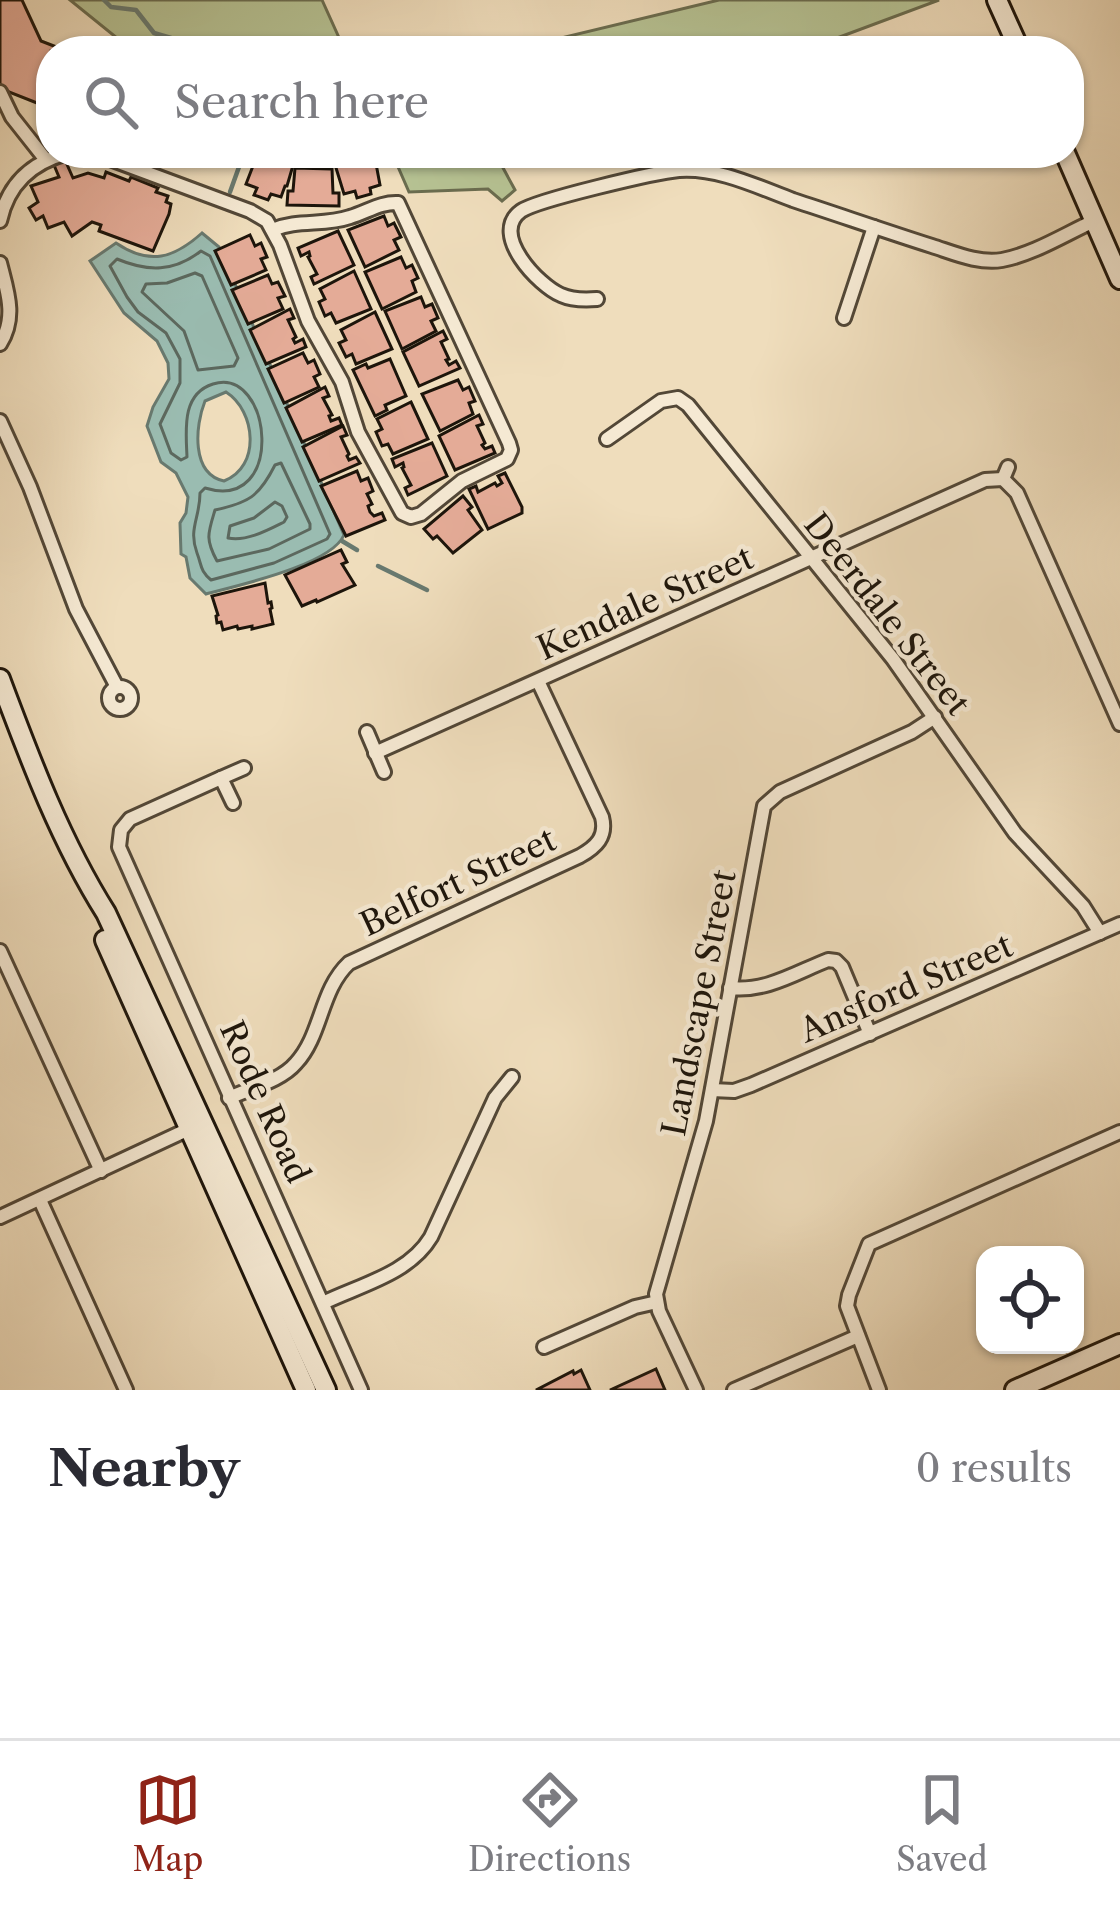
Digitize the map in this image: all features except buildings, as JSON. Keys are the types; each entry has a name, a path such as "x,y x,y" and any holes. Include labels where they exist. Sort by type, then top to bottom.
{"main road":[{"path":"997,0 1013,36"},
{"path":"1071,168 1120,279"},
{"name":"Rode Road","path":"0,679 34,770 106,913 306,1390"},
{"name":"Rode Road","path":"196,1126 326,1390"},
{"path":"1016,1390 1120,1343"}],"street":[{"path":"0,92 36,147"},
{"path":"0,221 7,198 36,166"},
{"path":"134,168 257,214 272,230 308,321 342,382 358,432 402,513 421,514 462,481 507,459 509,443 398,202 345,219 295,222 272,230"},
{"path":"597,299 562,296 544,283 511,243 510,228 516,216 537,204 664,172 693,170 735,179 974,259 998,261 1020,255 1094,221"},
{"path":"844,318 874,227"},
{"path":"0,262 10,319 0,344"},
{"name":"Deerdale Street","path":"608,439 665,399 682,399 893,659 1003,818 1083,906 1100,933"},
{"path":"0,421 76,608 117,687"},
{"name":"Kendale Street","path":"376,753 1005,473 1114,694"},
{"name":"Belfort Street","path":"230,1098 296,1064 332,985 349,963 597,845 604,830 602,817 538,680"},
{"path":"1114,694 1120,724"},
{"name":"Landscape Street","path":"657,1302 712,1090 766,802 934,718"},
{"path":"367,732 384,772"},
{"path":"233,803 221,778 244,768"},
{"name":"Rode Road","path":"221,778 130,819 118,838 361,1390"},
{"name":"Ansford Street","path":"712,1090 741,1089 1120,924"},
{"path":"0,951 101,1171"},
{"path":"730,988 763,987 834,960 842,967 870,1034"},
{"path":"323,1303 400,1268 421,1252 496,1097 512,1077"},
{"path":"0,1217 196,1126"},
{"path":"879,1390 847,1300 874,1240 1120,1132"},
{"path":"40,1200 126,1390"},
{"path":"544,1347 657,1302 696,1390"},
{"path":"734,1390 858,1336"}],"green space":[{"path":"70,0 322,0 338,36 114,36"},
{"path":"719,0 939,0 842,36 569,36"},
{"path":"399,168 503,168 515,190 502,201 488,189 409,192"}],"water":[{"path":"202,233 219,247 344,535 322,556 206,594 190,578 186,557 181,554 180,523 188,497 176,473 161,462 147,426 169,379 168,363 157,341 124,313 90,261 116,243 151,257 192,242","holes":["226,392 248,425 249,452 236,474 224,481 213,477 201,459 199,423 205,401"]}],"waterway":[{"path":"104,0 111,7 136,10 154,33 164,36"},
{"path":"230,192 239,168"},
{"path":"342,541 357,550"},
{"path":"378,566 427,590"}]}
